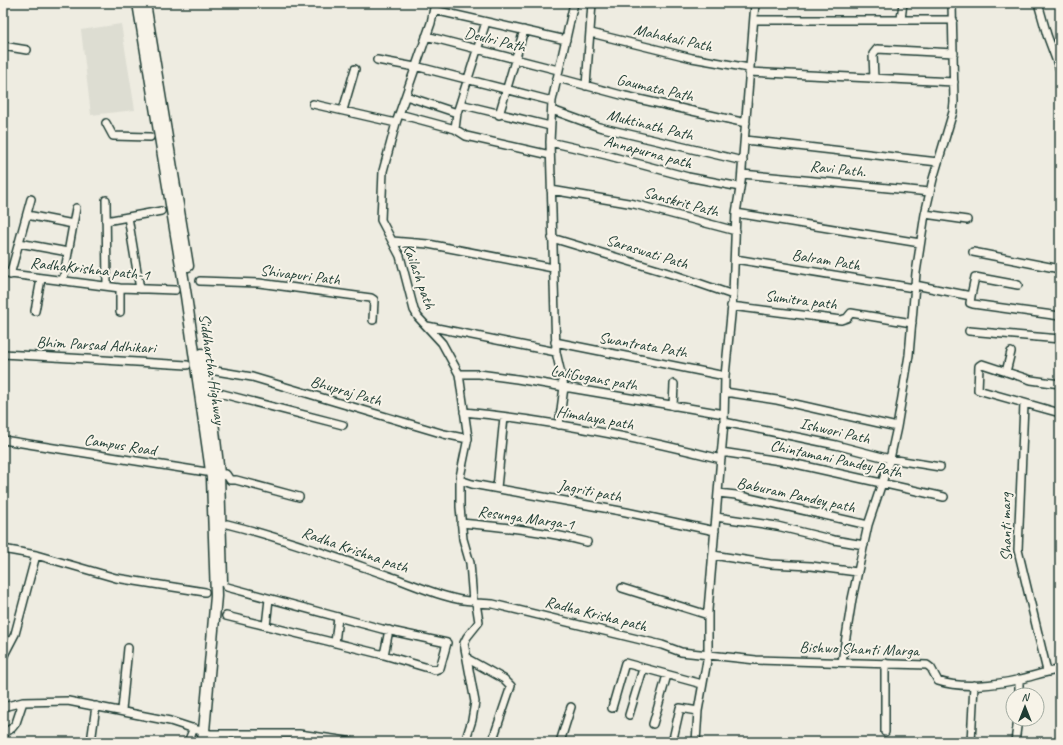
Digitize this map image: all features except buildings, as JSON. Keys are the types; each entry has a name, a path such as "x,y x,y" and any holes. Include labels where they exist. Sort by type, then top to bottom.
{"highway":[{"name":"Siddhartha Highway","path":"138,3 215,474"},
{"name":"Siddhartha Highway","path":"145,3 212,413 215,474 216,596 203,742"}],"street":[{"path":"560,425 564,387 555,342 550,126 552,101 574,3"},
{"path":"586,86 592,3"},
{"path":"696,742 698,711 708,655 708,615 724,418 725,376 733,295 736,213 742,174 755,3"},
{"path":"901,19 903,3"},
{"path":"842,662 857,572 868,525 881,482 890,459 897,427 903,395 912,323 914,286 925,214 938,162 953,112 954,53 952,3"},
{"path":"1038,3 1047,35 1060,69"},
{"path":"435,6 486,22 566,40"},
{"name":"Kailash path","path":"435,6 396,123 384,166 380,217 400,256 414,310 426,326 442,343 459,374 468,439 460,480 461,523 463,539 470,563 475,602 480,622 467,636 464,643 464,648 468,659"},
{"path":"754,20 953,20"},
{"path":"455,129 457,113 486,22"},
{"path":"499,115 524,30"},
{"name":"Mahakali Path","path":"591,33 692,58 749,70 954,82"},
{"name":"Deulri Path","path":"426,36 516,59 558,74"},
{"path":"3,46 27,50"},
{"path":"874,78 873,54 877,49 954,53"},
{"path":"377,60 469,79 552,101"},
{"path":"343,110 355,69"},
{"name":"Gaumata Path","path":"558,74 586,86 746,123"},
{"path":"406,96 457,113"},
{"path":"313,104 396,123"},
{"path":"460,104 499,115 550,126"},
{"name":"Muktinath Path","path":"552,110 600,127 743,161"},
{"path":"399,114 455,129 466,136 550,155"},
{"path":"106,123 112,136 150,137"},
{"path":"745,140 938,162"},
{"name":"Annapurna path","path":"550,142 688,177 740,187"},
{"name":"Ravi Path.","path":"742,174 930,192"},
{"name":"Sanskrit Path","path":"551,190 619,201 736,231"},
{"path":"7,274 19,244 31,199"},
{"path":"106,200 107,286"},
{"path":"63,281 76,208"},
{"path":"106,221 161,211"},
{"path":"736,213 920,243"},
{"path":"925,214 967,220"},
{"path":"27,215 73,224"},
{"path":"128,218 140,289"},
{"name":"Saraswati Path","path":"552,238 676,275 733,295"},
{"path":"392,241 428,244 553,268"},
{"path":"19,244 68,252"},
{"path":"972,252 1060,269"},
{"name":"Balram Path","path":"734,259 971,296"},
{"name":"RadhaKrishna path-1","path":"7,274 120,288 174,290"},
{"path":"1018,285 975,277 970,303 1060,316"},
{"path":"35,311 41,278"},
{"name":"Shivapuri Path","path":"200,280 259,283 371,298 374,300 373,320"},
{"path":"120,288 120,312"},
{"name":"Sumitra path","path":"731,306 841,320 847,318 851,312 912,323"},
{"path":"426,326 556,352"},
{"path":"969,331 1060,339"},
{"name":"Swantrata Path","path":"555,342 725,376"},
{"path":"1006,372 1011,352"},
{"name":"Bhim Parsad Adhikari","path":"3,354 187,365"},
{"path":"1060,384 1031,380 980,364 977,389 1024,404 1060,413"},
{"name":"Bhupraj Path","path":"216,371 252,377 444,434 468,439"},
{"name":"LaliGugans path","path":"459,374 490,375 624,396 724,418"},
{"path":"673,406 674,384"},
{"path":"724,392 777,400 897,427"},
{"path":"219,393 343,425"},
{"name":"Shanti marg","path":"1024,404 1018,550 1047,671"},
{"name":"Himalaya path","path":"464,412 560,425 721,455"},
{"path":"497,488 504,417"},
{"name":"Ishwori Path","path":"724,418 890,459 940,467"},
{"name":"Campus Road","path":"3,440 215,474 226,474 230,480 236,480 299,497"},
{"name":"Chintamani Pandey Path","path":"721,455 787,462 944,497"},
{"name":"Jagriti path","path":"460,480 472,484 626,512 715,531"},
{"name":"Baburam Pandey path","path":"718,493 736,495 868,525"},
{"path":"716,517 778,526 834,540 864,545"},
{"name":"Resunga Marga-1","path":"461,523 515,527 560,535 587,542"},
{"name":"Radha Krishna path","path":"227,524 310,548 431,591 475,602"},
{"path":"3,549 36,555 116,578 205,592"},
{"path":"3,658 5,650 15,634 36,555"},
{"path":"713,555 770,564 811,566 857,572"},
{"path":"226,616 384,655 435,670 440,668 447,643 389,630 227,587"},
{"path":"622,588 708,615"},
{"path":"266,626 269,599"},
{"name":"Radha Krisha path","path":"475,602 507,607 662,645 681,652 708,655"},
{"path":"335,643 338,617"},
{"path":"384,655 389,630"},
{"path":"122,710 128,648"},
{"name":"Bishwo Shanti Marga","path":"708,655 756,660 927,665 931,668 938,681 974,685 1019,679 1047,671 1060,670"},
{"path":"465,742 475,708 468,671 468,659 494,673 511,686 492,742"},
{"path":"612,708 625,663 702,684"},
{"path":"885,663 885,732"},
{"path":"630,715 643,669"},
{"path":"653,724 667,675"},
{"path":"1019,679 1019,687"},
{"path":"971,742 974,685"},
{"path":"3,706 23,702 68,701 122,710 170,721 204,734 299,734 354,742"},
{"path":"3,734 12,728 16,723 23,702"},
{"path":"91,742 96,706"},
{"path":"560,742 571,707"},
{"path":"673,739 680,708 698,711"},
{"path":"1015,742 1017,727"},
{"path":"188,742 204,734"}],"shaded area":[{"path":"121,24 135,110 91,115 81,30"}]}
